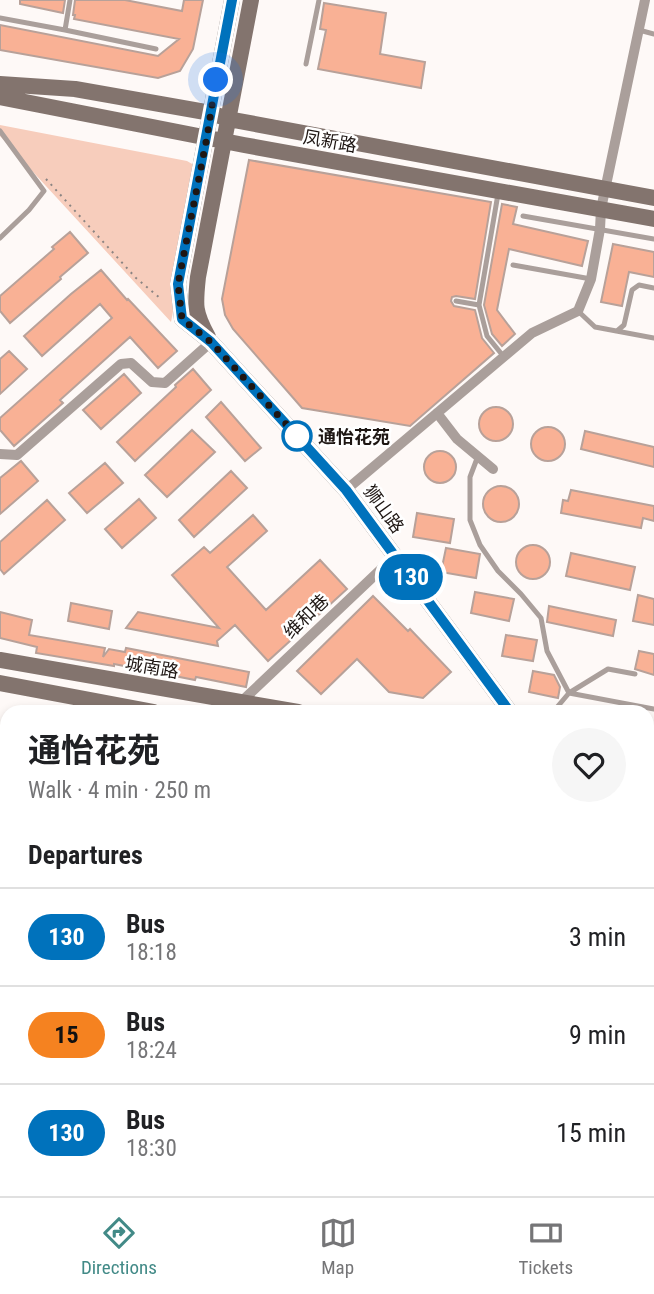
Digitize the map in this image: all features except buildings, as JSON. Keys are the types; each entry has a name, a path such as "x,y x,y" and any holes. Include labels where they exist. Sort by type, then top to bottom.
{"main road":[{"name":"狮山路","path":"232,0 178,284 182,319 211,342 346,490 505,705"},
{"name":"狮山路","path":"211,342 195,304 198,278 251,0"},
{"name":"凤新路","path":"0,84 75,89 654,198"},
{"name":"凤新路","path":"0,97 654,219"},
{"name":"城南路","path":"0,660 258,705"},
{"path":"0,683 93,705"}],"street":[{"path":"346,490 532,333 578,311 591,279 601,209 645,0"},
{"path":"0,454 17,455 121,364 131,363 152,382 165,383 211,342"},
{"path":"438,413 457,439 493,469"},
{"name":"维和巷","path":"241,702 395,556"}],"lane":[{"path":"65,30 71,0"},
{"path":"306,64 319,0"},
{"path":"0,18 156,49"},
{"path":"639,30 654,34"},
{"path":"0,131 44,191 0,238"},
{"path":"498,191 479,305 487,336 504,357"},
{"path":"626,214 626,234"},
{"path":"523,216 654,239"},
{"path":"513,265 591,279"},
{"path":"617,331 624,326 632,290 639,285 654,288"},
{"path":"456,301 479,305"},
{"path":"578,311 595,327 654,338"},
{"path":"478,456 470,477 470,520 481,545 498,571 541,618 547,650 569,693"},
{"path":"559,705 569,693 608,669 635,674"},
{"path":"569,693 633,705"}],"path":[{"path":"66,202 136,278 160,298"}],"shaded area":[{"path":"0,125 187,161 199,168 171,322 0,136"}],"bus line":[{"name":"130","path":"232,0 178,284 182,319 211,342 346,490 505,705"}],"place":[{"name":"通怡花苑","path":"297,436"}],"route":[{"path":"216,80 178,284 182,319 211,342 297,436"}]}
